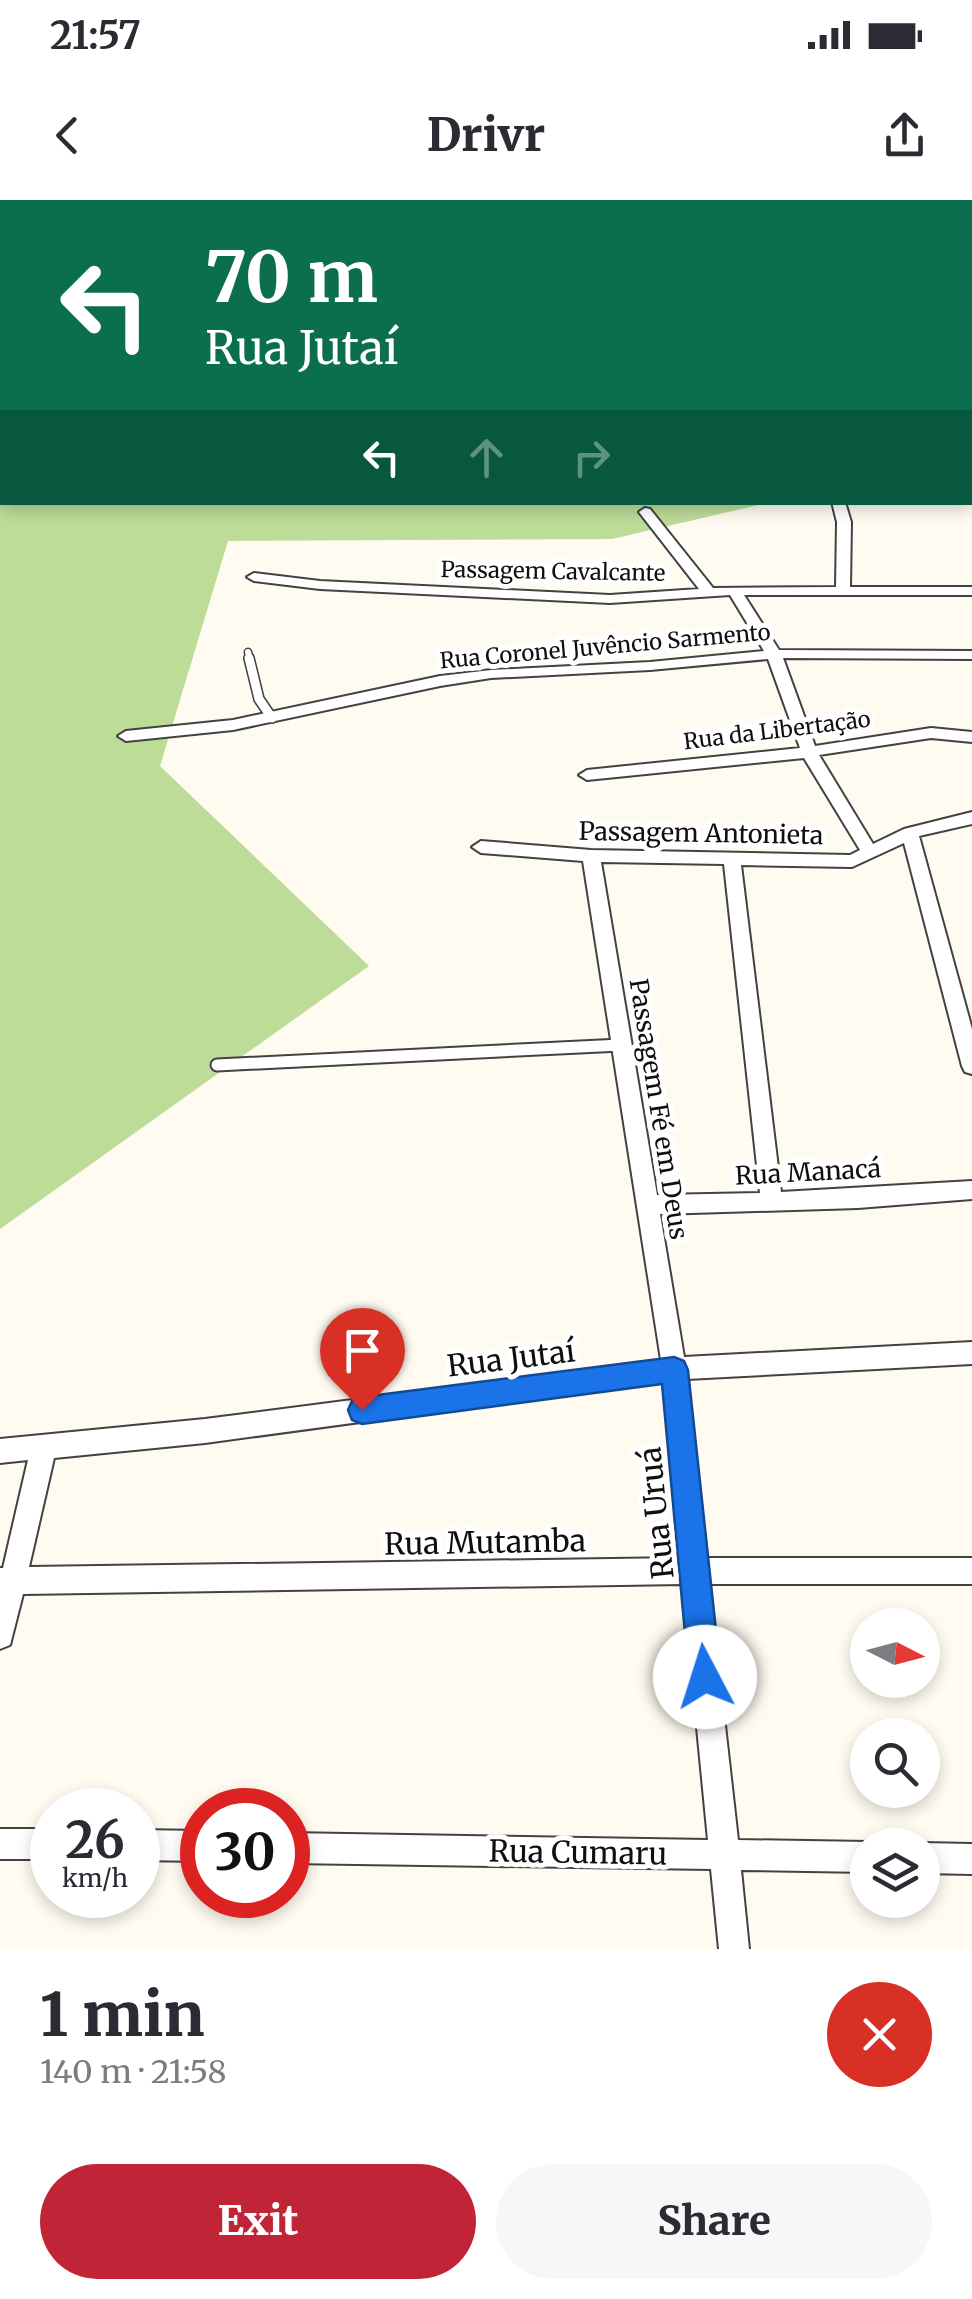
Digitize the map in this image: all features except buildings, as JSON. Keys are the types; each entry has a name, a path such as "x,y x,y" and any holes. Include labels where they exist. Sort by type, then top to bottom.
{"street":[{"path":"839,505 844,522 843,593"},
{"path":"645,512 710,594"},
{"name":"Passagem Cavalcante","path":"254,576 338,586 610,599 734,591 972,591"},
{"path":"734,591 774,654 809,752 870,852"},
{"name":"Rua Coronel Juvêncio Sarmento","path":"126,736 272,718 457,678 774,654 972,655"},
{"name":"Rua da Libertação","path":"588,775 809,752 931,733 972,737"},
{"name":"Passagem Antonieta","path":"481,847 591,856 852,861 910,832 972,818"},
{"path":"910,832 972,1066"},
{"name":"Passagem Fé em Deus","path":"591,856 674,1370"},
{"path":"732,861 772,1203"},
{"name":"Rua Manacá","path":"646,1205 772,1203 972,1190"},
{"name":"Rua Jutaí","path":"0,1451 205,1431 674,1370 972,1353"},
{"name":"Rua Uruá","path":"674,1370 721,1854 734,1949"},
{"path":"0,1636 6,1581 44,1447"},
{"name":"Rua Mutamba","path":"6,1581 972,1571"},
{"path":"0,1844 30,1844"},
{"name":"Rua Cumaru","path":"310,1848 850,1857"},
{"path":"940,1858 972,1859"}],"lane":[{"path":"248,652 259,700 272,718"},
{"path":"217,1065 621,1045"}],"green space":[{"path":"0,505 758,505 612,539 228,541 160,766 369,966 0,1229"}],"route":[{"path":"362,1410 674,1370 705,1677"}]}
